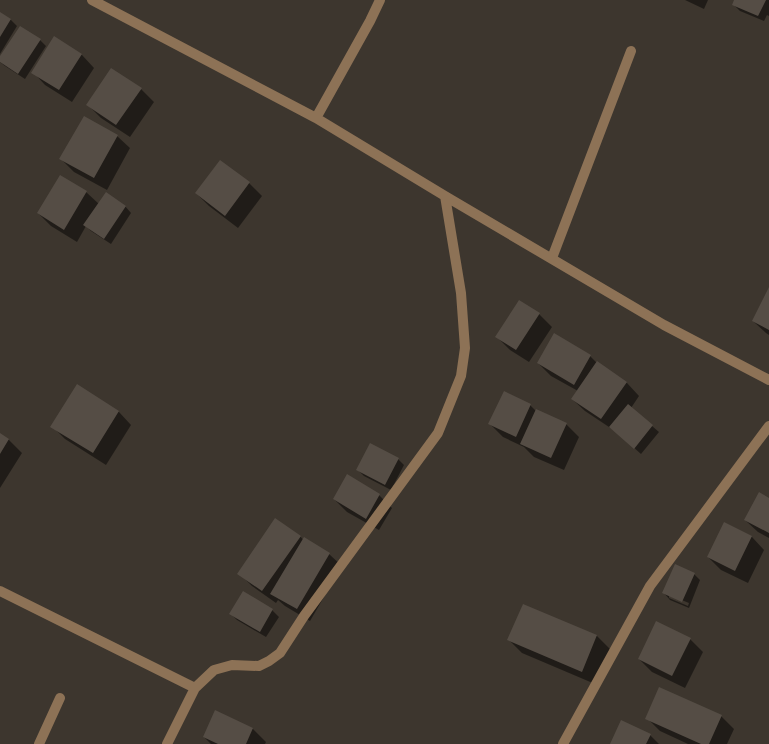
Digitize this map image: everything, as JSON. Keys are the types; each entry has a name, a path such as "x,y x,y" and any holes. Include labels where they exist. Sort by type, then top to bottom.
{"street":[{"path":"92,0 316,118 664,324 769,380"},
{"path":"316,118 380,0"},
{"path":"552,258 631,51"},
{"path":"167,744 195,688 214,670 232,665 259,666 280,653 304,616 438,433 460,376 465,348 461,293 445,196"},
{"path":"563,744 650,586 769,426"},
{"path":"0,591 195,688"},
{"path":"39,744 60,698"}],"building":[{"path":"734,0 766,0 758,16 732,5"},
{"path":"0,12 11,19 0,37"},
{"path":"20,26 41,39 18,74 0,62 0,56"},
{"path":"54,36 82,54 59,90 31,73"},
{"path":"111,68 142,88 116,125 86,105"},
{"path":"84,116 118,135 94,178 59,159"},
{"path":"220,160 250,182 225,216 195,193"},
{"path":"60,175 87,191 64,230 37,213"},
{"path":"106,192 126,206 104,239 83,225"},
{"path":"769,287 769,330 752,321"},
{"path":"519,300 540,313 516,350 495,337"},
{"path":"554,333 591,355 574,385 537,363"},
{"path":"597,361 627,382 601,419 571,399"},
{"path":"77,384 119,411 93,453 50,427"},
{"path":"504,391 531,404 516,437 488,424"},
{"path":"628,404 653,425 634,449 609,427"},
{"path":"536,409 567,423 551,458 520,444"},
{"path":"0,433 9,439 0,454"},
{"path":"370,443 399,458 385,485 356,470"},
{"path":"347,474 380,494 366,519 333,499"},
{"path":"759,492 769,498 769,533 744,520"},
{"path":"275,518 301,536 262,591 237,574"},
{"path":"724,522 752,536 735,571 707,557"},
{"path":"304,537 330,553 297,609 270,594"},
{"path":"675,564 695,573 682,602 662,593"},
{"path":"243,591 273,609 260,632 229,614"},
{"path":"523,604 597,635 582,672 507,640"},
{"path":"656,621 691,638 672,676 638,659"},
{"path":"659,687 722,715 709,744 701,744 645,719"},
{"path":"215,710 253,728 246,744 218,744 203,737"},
{"path":"621,720 651,734 646,744 610,744"}]}
